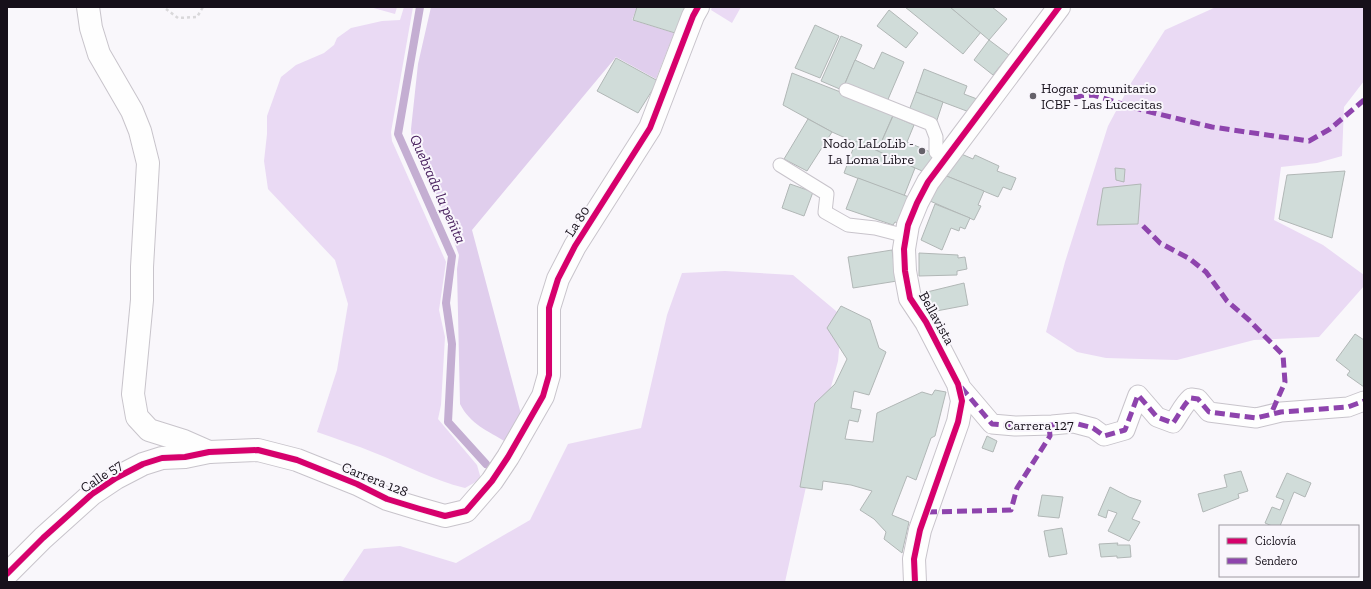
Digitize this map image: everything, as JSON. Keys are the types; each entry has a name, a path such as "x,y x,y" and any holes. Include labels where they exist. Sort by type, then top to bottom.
{"street":[{"path":"88,7 91,28 99,54 132,111 140,131 148,163 142,267 142,300 133,394 137,417 149,430 184,441 209,452"},
{"name":"La 80","path":"508,457 543,396 549,375 549,308 558,279 575,246 650,128 693,16 698,7"},
{"name":"Bellavista","path":"914,582 914,559 920,530 958,422 962,401 958,384 926,322 910,298 905,271 904,250 908,225 928,182 1059,7"},
{"name":"Carrera 127","path":"958,384 992,424 1015,426 1074,423 1093,428 1104,436 1125,430 1138,395 1157,417 1173,423 1185,403 1190,398 1198,399 1209,412 1256,418 1281,412 1348,407 1364,401"},
{"name":"Carrera 128","path":"209,452 258,450 297,460 357,484 387,499 445,516 466,510 492,481 508,457"},
{"name":"Calle 57","path":"7,574 43,538 92,494 116,478 143,464 162,458 185,457 209,452"}],"lane":[{"path":"846,90 931,124 936,137 936,152 945,159"},
{"path":"780,165 827,194 825,212 842,222 848,225 875,228 906,236"}],"path":[{"path":"166,9 178,18 197,18 203,7"}],"shaded area":[{"path":"370,7 397,7 395,14"},
{"path":"404,7 413,7 391,132 392,141 446,262 439,310 445,337 441,405 438,419 477,465 481,479 465,488 441,481 368,450 317,432 337,370 348,304 335,260 268,189 264,161 267,116 281,77 296,65 324,53 334,45 337,38 351,28 382,21 400,20"},
{"path":"431,7 637,7 632,20 674,33 656,79 616,57 472,230 521,414 506,442 474,422 460,404 457,269 459,255 431,180 412,143 411,129 418,64"},
{"path":"712,7 741,7 732,23 711,10"},
{"path":"1216,7 1364,7 1364,81 1344,107 1342,156 1317,163 1281,167 1274,220 1323,245 1364,275 1364,286 1319,337 1254,340 1177,360 1106,358 1077,352 1046,332 1065,262 1108,126 1131,83 1165,30"},
{"path":"725,271 793,275 842,316 838,361 815,446 785,582 342,582 364,549 400,546 456,563 530,520 568,444 641,428 667,315 682,273"}],"building":[{"path":"637,7 685,7 675,33 633,20"},
{"path":"905,7 950,7 981,32 963,54"},
{"path":"950,7 992,7 1007,19 989,40"},
{"path":"889,10 918,33 906,48 877,26"},
{"path":"815,25 839,36 820,78 795,68"},
{"path":"841,36 862,45 842,90 821,81"},
{"path":"989,40 1009,55 993,75 974,60"},
{"path":"882,52 904,62 886,104 844,86 855,60 874,69"},
{"path":"616,58 658,81 638,113 597,91"},
{"path":"924,69 967,86 964,94 977,99 972,113 916,92"},
{"path":"792,73 894,113 877,152 832,132 783,105"},
{"path":"916,92 943,102 936,123 908,113"},
{"path":"893,116 914,125 907,142 935,154 927,173 877,152"},
{"path":"808,119 832,132 807,171 784,159"},
{"path":"856,141 915,168 904,196 844,173"},
{"path":"959,153 973,159 975,155 999,166 997,171 1016,178 1011,190 1003,187 998,197 944,175"},
{"path":"1115,168 1125,169 1124,182 1116,180"},
{"path":"1345,171 1332,238 1279,219 1287,175"},
{"path":"944,175 984,191 978,205 981,206 974,220 930,201"},
{"path":"858,178 909,197 898,223 895,222 893,225 846,209"},
{"path":"790,184 813,192 804,216 782,208"},
{"path":"1141,184 1138,224 1097,225 1103,188"},
{"path":"935,204 970,218 965,229 960,227 959,231 951,228 942,250 921,240"},
{"path":"892,250 897,281 853,288 848,257"},
{"path":"919,253 958,255 958,258 965,257 967,269 957,271 957,275 919,276"},
{"path":"964,283 968,305 931,312 918,300 928,297 927,292"},
{"path":"841,306 870,320 879,348 886,352 869,395 854,391 851,408 861,410 858,422 849,420 845,439 873,442 877,413 922,392 932,395 935,390 946,392 935,436 931,438 916,480 907,476 892,515 909,522 902,553 884,539 886,532 874,519 860,510 872,491 851,485 823,481 822,490 800,487 815,403 835,384 847,359 827,328"},
{"path":"1355,334 1364,340 1364,387 1347,375 1350,371 1336,360"},
{"path":"987,436 997,441 993,452 982,448"},
{"path":"1241,471 1248,491 1238,494 1239,498 1203,512 1198,494 1227,487 1224,475"},
{"path":"1287,473 1311,483 1305,497 1294,492 1280,525 1270,525 1265,523 1272,507 1280,510 1284,500 1276,497"},
{"path":"1110,487 1129,497 1141,501 1132,519 1140,522 1129,541 1108,531 1117,513 1108,510 1106,518 1098,515"},
{"path":"1042,495 1063,497 1059,518 1038,516"},
{"path":"1062,528 1067,554 1049,557 1044,531"},
{"path":"1118,543 1117,545 1130,545 1131,557 1101,557 1099,544"}],"waterway":[{"name":"Quebrada la peñita","path":"420,7 398,134 452,256 446,303 452,344 448,422 486,464"}],"marked path":[{"path":"1074,97 1093,95 1142,110 1212,127 1309,141 1330,129 1364,100"},
{"path":"1143,226 1160,243 1190,259 1206,272 1227,301 1249,320 1283,355 1285,382 1271,414"},
{"path":"961,387 992,424 1015,426 1074,423 1093,428 1104,436 1125,430 1138,395 1157,417 1173,423 1183,407 1191,398 1198,399 1209,412 1256,418 1281,412 1348,407 1364,401"},
{"path":"927,512 1011,510 1017,488 1050,436 1049,425"}],"cycle path":[{"path":"7,574 43,538 92,494 116,478 143,464 162,458 185,457 209,452 258,450 297,460 357,484 387,499 420,509 445,516 466,511 492,481 508,457 543,396 549,375 549,308 558,279 575,246 650,128 693,16 698,7"},
{"path":"915,582 914,559 920,530 958,422 962,401 958,384 926,322 910,298 905,271 904,249 908,225 928,182 1059,7"}],"place":[{"name":"Hogar comunitario ICBF - Las Lucecitas","path":"1033,96"},
{"name":"Nodo LaLoLib - La Loma Libre","path":"922,151"}]}
